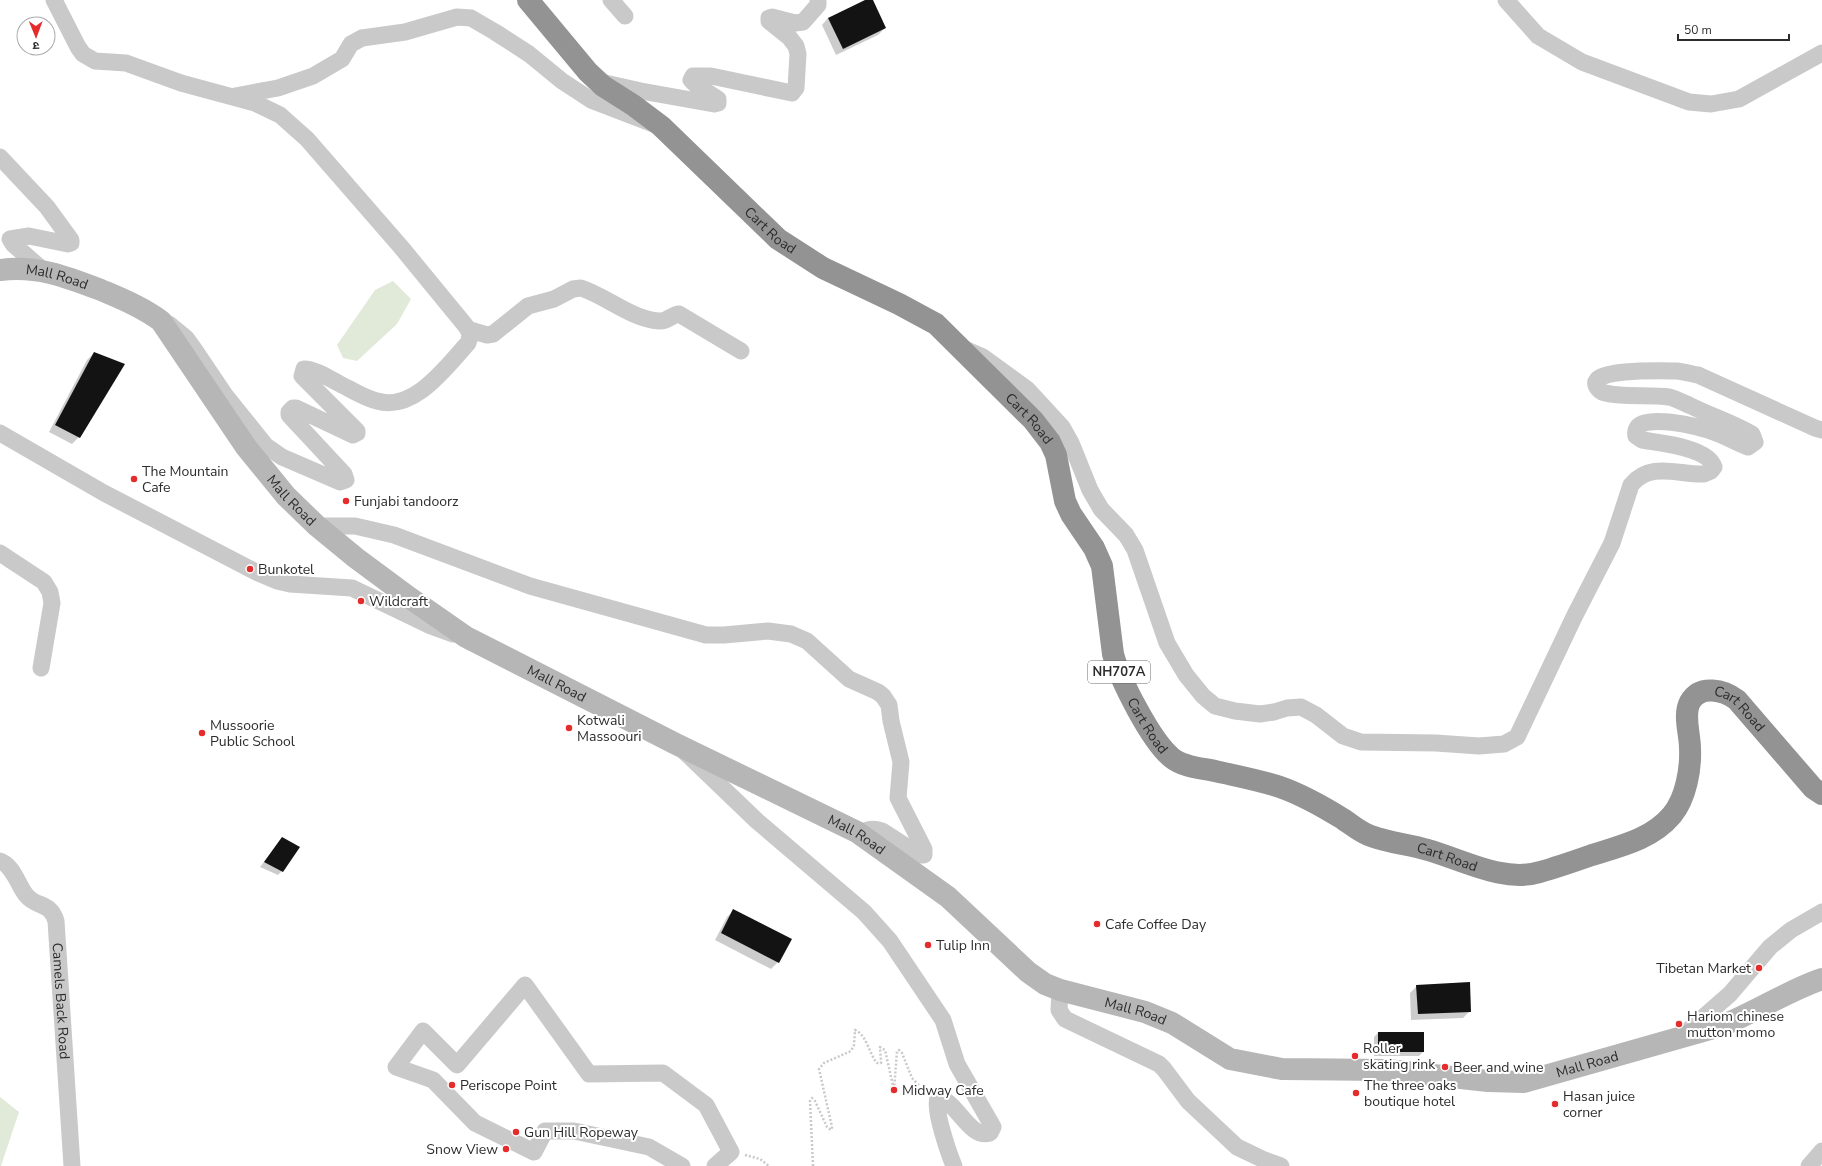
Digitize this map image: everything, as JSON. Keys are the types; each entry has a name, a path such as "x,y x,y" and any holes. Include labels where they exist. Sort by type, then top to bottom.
{"highway":[{"name":"Cart Road","path":"528,0 597,81 661,126 778,239 823,268 936,324 960,346 1032,420 1050,442 1056,455 1068,507 1094,548 1102,566 1113,654 1116,665 1132,699 1159,744 1171,758 1179,762 1262,782 1294,792 1313,800 1371,836 1426,849 1504,874 1520,876 1532,874 1641,839 1662,826 1674,813 1689,775 1690,748 1687,717 1689,703 1696,695 1706,691 1718,690 1728,693 1737,700 1814,788 1822,794"}],"street":[{"path":"54,0 78,47 89,59 95,61 126,63 229,97 255,103 291,123 307,139 401,247 470,330 487,335 493,334 528,306 550,300 573,289 581,288 626,311 654,320 667,320 674,314 679,314 741,351"},
{"path":"611,0 625,16"},
{"path":"597,81 641,92 714,104 718,103 718,99 695,84 691,80 693,76 711,76 792,93 796,88 798,51 793,42 769,21 769,18 772,17 795,23 803,22 815,11 818,6 818,0"},
{"path":"1506,0 1538,36 1582,62 1689,102 1711,104 1739,99 1822,53"},
{"path":"229,97 278,88 313,76 342,59 351,44 362,38 406,32 457,17 464,17 471,18 529,54 562,81 591,100 626,115 661,126"},
{"path":"0,157 38,197 71,240 68,244 30,236 10,239 13,244 45,272"},
{"name":"Mall Road","path":"0,270 15,268 61,275 125,300 148,311 161,321 246,447 286,496 317,526 356,558 466,637 676,744 859,833 948,896 1028,972 1045,984 1060,990 1145,1012 1172,1023 1230,1059 1282,1069 1388,1070 1488,1081 1524,1082 1540,1079 1721,1026 1748,1015 1799,988 1822,979"},
{"path":"161,321 168,324 186,338 225,395 266,446 282,457 340,482 346,480 344,474 289,415 289,412 293,408 296,408 353,435 357,434 358,431 302,376 304,369 316,372 376,401 395,403 409,398 430,384 468,344 470,330"},
{"path":"960,346 983,357 1008,374 1038,400 1062,427 1071,443 1093,496 1101,509 1126,535 1134,550 1167,643 1186,675 1203,696 1215,706 1235,711 1267,714 1287,708 1301,707 1316,715 1343,736 1361,742 1436,743 1479,746 1504,744 1517,737 1575,616 1612,544 1632,485 1642,475 1652,472 1704,474 1711,471 1714,467 1708,457 1683,447 1642,440 1636,436 1637,427 1648,421 1674,423 1708,430 1748,447 1755,442 1752,434 1680,400 1652,395 1613,394 1602,392 1596,386 1598,378 1604,375 1638,371 1678,371 1698,375 1822,430"},
{"path":"0,433 104,493 258,573 277,581 290,584 352,588 431,626 466,637"},
{"path":"317,526 355,526 394,535 530,586 706,635 724,636 768,631 780,632 808,641 844,676 854,683 878,692 886,700 901,762 898,798 924,849 924,855 919,855 882,831 870,828 859,833"},
{"path":"0,553 44,582 50,592 52,603 42,668"},
{"path":"676,744 757,821 864,912 890,941 943,1020 954,1057 991,1122 992,1131 990,1133 983,1134 972,1128 946,1101 938,1098 937,1101 945,1143 954,1166"},
{"name":"Camels Back Road","path":"0,861 8,867 27,897 52,910 56,921 72,1166"},
{"path":"1680,1038 1730,994 1770,947 1791,930 1822,912"},
{"path":"682,1166 649,1146 574,1131 545,1131 534,1152 475,1124 433,1080 396,1067 423,1031 457,1064 525,985 589,1074 663,1073 706,1105 731,1152 715,1166"},
{"path":"1060,990 1059,1010 1065,1019 1159,1064 1188,1101 1237,1147 1262,1160 1281,1166"},
{"path":"1809,1166 1822,1151"}],"path":[{"path":"813,1166 810,1101 812,1098 815,1101 827,1127 831,1130 832,1127 819,1069 824,1063 851,1051 854,1045 855,1030 864,1039 878,1063 881,1063 880,1047 884,1050 894,1090 897,1051 899,1050 915,1083 937,1101"},
{"path":"731,1152 760,1159 769,1166"}],"green space":[{"path":"393,281 411,299 397,324 357,361 343,358 337,345 375,290"},
{"path":"0,1097 19,1112 1,1166 0,1166"}],"building":[{"path":"865,0 873,0 886,28 843,49 828,18"},
{"path":"94,352 125,364 80,438 55,425"},
{"path":"282,837 300,847 283,872 264,862"},
{"path":"733,909 792,939 779,963 721,933"},
{"path":"1470,982 1471,1012 1418,1014 1416,985"},
{"path":"1378,1032 1424,1032 1424,1052 1378,1052"}],"place":[{"name":"The Mountain Cafe","path":"134,479"},
{"name":"Funjabi tandoorz","path":"346,501"},
{"name":"Bunkotel","path":"250,569"},
{"name":"Wildcraft","path":"361,601"},
{"name":"Kotwali Massoouri","path":"569,728"},
{"name":"Mussoorie Public School","path":"202,733"},
{"name":"Cafe Coffee Day","path":"1097,924"},
{"name":"Tulip Inn","path":"928,945"},
{"name":"Tibetan Market","path":"1759,968"},
{"name":"Hariom chinese mutton momo","path":"1679,1024"},
{"name":"Roller skating rink","path":"1355,1056"},
{"name":"Beer and wine","path":"1445,1067"},
{"name":"Periscope Point","path":"452,1085"},
{"name":"Midway Cafe","path":"894,1090"},
{"name":"The three oaks boutique hotel","path":"1356,1093"},
{"name":"Hasan juice corner","path":"1555,1104"},
{"name":"Gun Hill Ropeway","path":"516,1132"},
{"name":"Snow View","path":"506,1149"}]}
